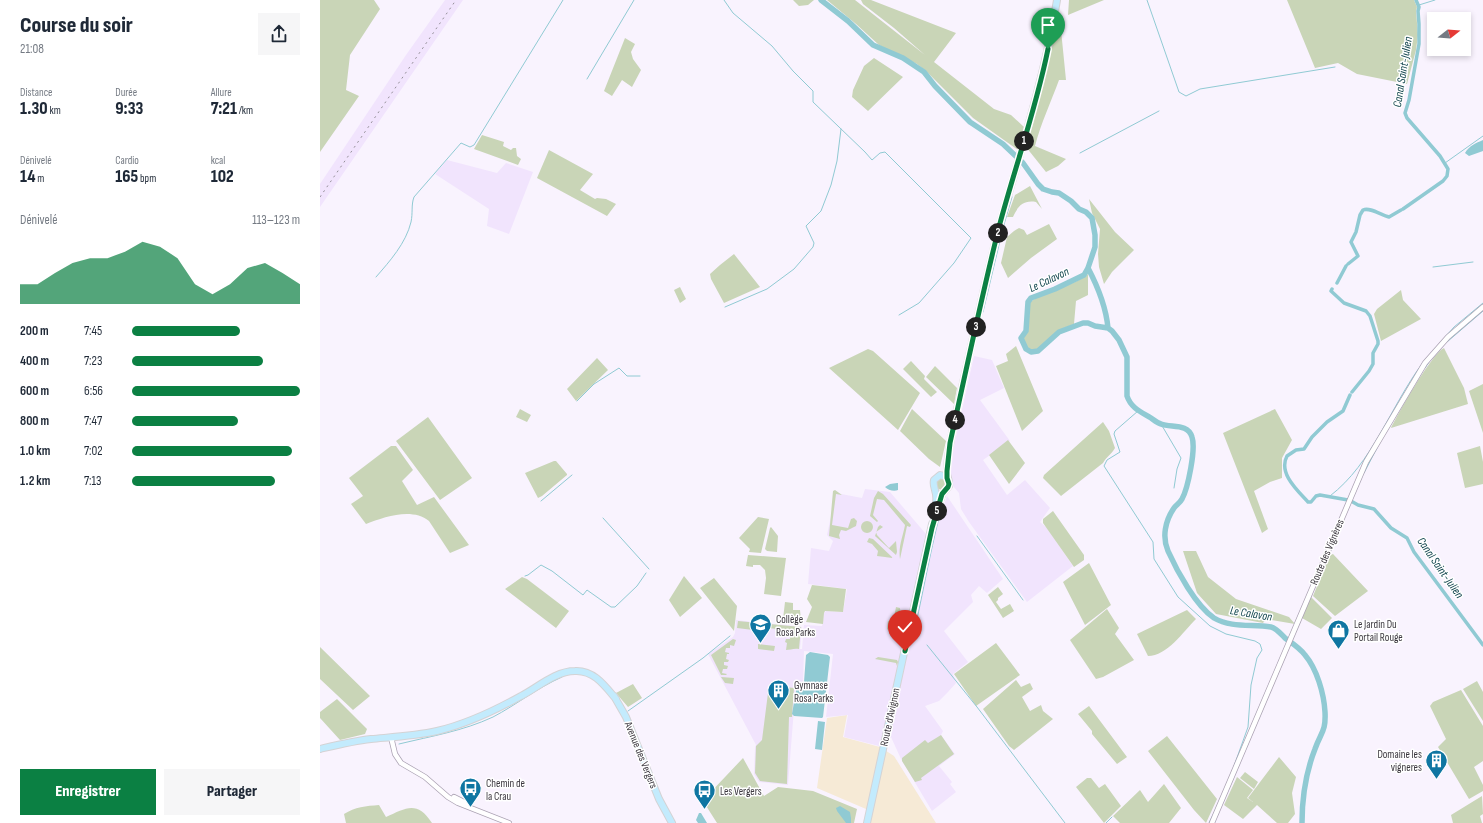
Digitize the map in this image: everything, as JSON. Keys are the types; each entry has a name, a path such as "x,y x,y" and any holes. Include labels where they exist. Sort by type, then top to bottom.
{"main road":[{"path":"950,443 947,478 949,484 944,491 940,491 936,489 933,481 940,475 950,443 1000,227 1046,63 1057,0"},
{"path":"940,475 947,478"},
{"name":"Route d'Avignon","path":"867,823 932,528 938,496 936,489"},
{"name":"Route d'Avignon","path":"932,528 944,491"},
{"path":"511,701 559,671 566,668 578,667 588,669 597,675 616,699"},
{"path":"320,749 358,741 429,733 452,727 484,715 564,672 583,671 594,677 616,699"},
{"name":"Avenue des Vergers","path":"616,699 629,724 672,823"},
{"name":"Avenue des Vergers","path":"666,812 672,820 678,823"}],"street":[{"name":"Route des Vignères","path":"1212,823 1366,462 1425,363 1448,336 1483,307"},
{"path":"391,737 395,754 399,762 425,777 442,791 482,812 509,823"}],"shaded area":[{"path":"445,0 463,0 320,207 320,184 406,55"},
{"path":"447,160 497,173 506,163 533,172 509,234 487,226 489,209 435,174"},
{"path":"974,356 992,360 1004,388 980,400 1010,441 983,460 1007,495 1025,480 1050,508 1040,522 1047,528 1073,566 1027,602 961,509 959,493 953,486 953,482 949,474"},
{"path":"865,489 890,492 926,534 932,538 936,522 938,524 947,496 1003,579 987,593 979,586 971,595 973,602 944,631 968,662 953,674 956,683 948,692 939,701 925,706 943,731 941,735 955,754 939,766 952,782 950,784 956,792 932,811 901,759 891,737 879,746 844,737 848,715 826,717 833,654 804,651 803,683 796,683 788,785 759,782 754,774 756,745 708,654 733,637 735,633 736,620 802,627 800,649 802,649 804,625 822,626 824,613 826,611 843,612 847,589 808,584 811,548 829,551 833,541 827,535 836,493 862,498"},
{"path":"847,715 843,737 880,747 894,756 936,823 870,823 873,812 817,788 827,718"}],"green space":[{"path":"320,0 374,0 380,9 350,55 346,90 359,96 320,152"},
{"path":"793,0 814,0 808,5 799,6"},
{"path":"827,0 855,0 925,55 863,4 861,0 871,0 956,33 934,62 994,109 1011,115 1024,127 1018,150 973,118 926,71 917,64 879,45"},
{"path":"1069,0 1104,0 1068,15"},
{"path":"1287,0 1414,0 1417,7 1418,35 1416,50 1407,84 1357,74 1338,63 1315,68"},
{"path":"1057,19 1060,20 1066,80 1059,80 1035,146 1066,159 1058,166 1046,172 1026,147 1050,54"},
{"path":"625,38 635,44 631,52 633,59 641,70 632,87 622,80 612,96 604,91"},
{"path":"874,58 903,77 868,111 852,97 853,90 864,66"},
{"path":"482,135 504,142 503,146 511,150 516,148 517,156 521,159 518,165 474,149"},
{"path":"549,150 593,174 580,190 595,199 606,199 616,204 607,216 537,178"},
{"path":"1030,186 1042,209 1036,202 1028,202 1019,207 1013,217 1007,217 1015,195"},
{"path":"1089,199 1115,232 1134,250 1112,272 1104,284 1099,267 1098,254 1100,229 1092,213"},
{"path":"1049,224 1057,239 1031,258 1008,278 1001,263 1007,237 1019,228 1024,230 1027,235"},
{"path":"734,254 760,287 724,303 711,279 710,274"},
{"path":"1088,274 1088,295 1076,301 1074,324 1059,330 1038,349 1032,351 1027,348 1023,338 1028,331 1030,303 1040,296 1074,282"},
{"path":"680,287 686,299 680,303 674,290"},
{"path":"1401,290 1403,300 1421,319 1381,341 1374,314 1377,309"},
{"path":"1016,346 1043,411 1022,431 996,366 1008,361 1006,354"},
{"path":"1444,348 1464,388 1468,404 1391,428 1424,372 1439,352"},
{"path":"868,349 873,351 920,393 898,430 829,368"},
{"path":"597,358 608,370 576,401 567,389"},
{"path":"911,361 925,376 924,379 937,392 931,397 903,369"},
{"path":"935,366 957,388 954,404 926,377"},
{"path":"1483,384 1483,433 1469,391"},
{"path":"520,409 531,415 527,422 516,417"},
{"path":"912,409 946,441 940,467 929,459 900,431"},
{"path":"1275,409 1292,440 1282,458 1282,478 1270,482 1254,491 1268,529 1262,533 1223,433"},
{"path":"428,417 472,478 440,500 396,441"},
{"path":"1103,422 1109,431 1115,448 1103,463 1061,496 1043,478 1044,475"},
{"path":"1008,440 1025,463 1009,484 989,455"},
{"path":"391,446 396,446 413,470 402,481 417,505 434,497 469,545 450,553 429,521 415,515 406,514 389,516 366,524 351,504 363,496 349,478"},
{"path":"1480,446 1483,462 1483,484 1465,488 1457,453"},
{"path":"556,461 567,475 538,498 525,473"},
{"path":"941,478 945,480 947,484 945,488 941,490 937,488 935,484 937,480"},
{"path":"835,490 842,495 836,494 832,525 848,528 851,519 854,518 857,521 856,526 846,531 841,530 839,535 840,539 829,536 833,491"},
{"path":"878,491 883,494 911,525 910,527 907,526 900,559 900,546 905,525 884,500 877,499 873,515 878,521 877,522 870,516 874,498"},
{"path":"1053,511 1084,555 1084,560 1074,567 1043,523 1043,519"},
{"path":"758,517 769,519 761,553 749,552 750,549 739,538"},
{"path":"867,521 871,523 873,527 871,531 867,533 863,531 861,527 863,523"},
{"path":"880,525 883,527 876,532"},
{"path":"771,527 778,536 777,552 767,551 765,549"},
{"path":"876,532 889,548 896,541 896,555 875,536"},
{"path":"869,538 873,539 893,558 877,556 878,551 872,544 867,542"},
{"path":"1183,551 1196,551 1208,577 1236,599 1289,617 1295,624 1266,619 1263,623 1216,614 1197,593"},
{"path":"1333,554 1368,591 1335,616 1313,596 1330,555"},
{"path":"748,555 786,558 781,596 764,594 766,578 765,570 760,565 753,565 753,567 746,566"},
{"path":"1089,563 1111,605 1085,625 1063,582"},
{"path":"684,576 702,598 680,617 669,600"},
{"path":"522,577 527,579 569,611 556,628 505,589"},
{"path":"714,578 737,606 734,631 700,588"},
{"path":"812,585 846,589 843,612 825,611 823,624 806,622 812,607 807,599"},
{"path":"998,587 1003,594 996,602 1001,609 1010,604 1014,611 1003,618 988,595"},
{"path":"1311,597 1332,618 1321,629 1302,618"},
{"path":"785,602 793,603 793,610 800,610 801,621 783,619"},
{"path":"896,607 900,608 901,615 887,630 888,621 893,622"},
{"path":"1107,609 1119,628 1115,634 1134,660 1103,677 1096,679 1070,640"},
{"path":"1187,610 1196,619 1168,648 1155,655 1148,656 1137,634"},
{"path":"738,621 801,627 799,649 786,650 787,643 785,642 786,639 790,639 791,631 754,626 753,630 737,628"},
{"path":"733,639 736,640 734,646 730,645 730,648 726,648 725,652 729,653 727,654 726,659 729,660 728,662 724,662 724,665 728,666 727,669 723,669 722,673 727,674 721,675 711,655"},
{"path":"996,643 1020,675 976,706 954,674"},
{"path":"758,644 775,646 774,651 758,649"},
{"path":"320,647 370,696 353,710 320,679"},
{"path":"878,657 897,660 897,666 896,663 875,659"},
{"path":"721,677 734,678 733,684 725,683"},
{"path":"1016,680 1021,687 1030,683 1033,689 1022,697 1030,711 1041,705 1043,711 1053,719 1014,750 1009,746 983,709"},
{"path":"1477,681 1483,692 1483,721 1463,689"},
{"path":"633,684 642,698 628,707 616,693"},
{"path":"769,685 794,688 792,717 789,717 787,784 760,781 755,773 756,746 762,740"},
{"path":"1461,690 1483,726 1483,761 1474,767 1483,785 1483,791 1469,799 1438,747 1446,739 1430,706 1433,702"},
{"path":"337,699 367,729 365,734 340,740 320,718 320,712"},
{"path":"1089,706 1127,757 1117,764 1092,734 1092,731 1078,714"},
{"path":"941,735 954,754 921,778 922,780 915,782 902,761 902,758 925,740 928,743"},
{"path":"1167,736 1217,799 1206,823 1148,751"},
{"path":"1279,757 1296,777 1292,793 1295,814 1288,823 1277,823 1257,805 1243,819 1224,805 1237,777 1253,790 1247,798 1253,802 1248,798"},
{"path":"743,758 764,796 778,787 813,791 857,809 854,823 717,823 703,801"},
{"path":"1245,772 1258,782 1254,789 1240,778"},
{"path":"1087,778 1091,778 1099,788 1105,784 1121,806 1104,823 1076,787"},
{"path":"1164,784 1181,808 1169,823 1120,823 1113,816 1140,790 1148,802"},
{"path":"1482,796 1483,814 1480,816 1482,823 1453,823 1451,815"},
{"path":"379,805 386,817 411,808 421,811 432,823 346,823 344,814 361,807"}],"water":[{"path":"1483,140 1483,151 1469,156 1465,153 1475,144"},
{"path":"898,483 898,490 896,491 885,487 890,484"},
{"path":"810,652 828,655 830,657 822,718 794,716 792,714 797,685 803,684 804,682 806,655"},
{"path":"818,721 825,722 822,750 815,749"},
{"path":"840,806 850,812 851,823 846,823 837,811 836,808"},
{"path":"699,813 701,813 707,823 698,823 696,820"}],"waterway":[{"path":"376,277 392,258 409,230 414,197 461,143 470,147 474,145 563,0"},
{"path":"587,79 634,0"},
{"path":"724,0 733,13 772,46 793,71 813,91 813,102 872,160 880,153 885,152 971,238 954,263 919,303 899,315"},
{"name":"Le Calavon","path":"821,0 848,21 873,45 903,58 924,72 935,86 970,122 1003,144 1023,163 1043,189 1059,193 1092,218 1095,235 1095,247 1084,275 1055,289 1031,298 1028,302 1026,331 1021,338 1026,349 1031,352 1038,351 1059,332 1083,323 1108,328 1119,340 1127,357 1127,396 1131,404 1158,423 1183,428 1190,433 1192,437 1193,450 1187,486 1182,499 1168,518 1165,529 1166,546 1176,568 1200,605 1214,618 1227,623 1264,626 1278,631 1305,655 1313,667 1321,690 1325,712 1325,724 1323,732 1317,743 1307,776 1302,823"},
{"path":"1147,0 1179,92 1186,96 1200,89 1335,67"},
{"name":"Canal Saint-Julien","path":"1403,209 1443,181 1447,176 1448,169 1440,156 1407,118 1405,113 1409,100 1419,44 1419,7 1416,0"},
{"path":"1419,5 1435,0"},
{"path":"1080,153 1159,111"},
{"path":"725,307 767,289 794,269 813,247 814,243 806,226 821,211 831,185 837,161 841,129"},
{"path":"1445,163 1483,136"},
{"path":"983,312 1012,197"},
{"name":"Canal Saint-Julien","path":"1348,264 1358,256 1351,242 1363,210 1372,210 1389,217 1401,210"},
{"path":"1433,267 1473,262"},
{"name":"Canal Saint-Julien","path":"1337,283 1346,266"},
{"path":"1088,268 1101,297 1108,328"},
{"name":"Canal Saint-Julien","path":"1332,289 1331,291 1344,303 1366,311 1370,316 1378,341 1373,353 1373,364 1352,392"},
{"path":"1425,360 1454,327 1483,303"},
{"path":"1447,342 1483,311"},
{"path":"1425,368 1429,362"},
{"path":"1330,496 1345,483 1370,451 1400,398 1422,364"},
{"path":"577,401 594,384 619,368 627,376 640,376"},
{"name":"Canal Saint-Julien","path":"1348,500 1320,495 1316,496 1311,502 1308,502 1290,481 1285,469 1285,462 1287,456 1296,450 1304,449 1312,437 1327,422 1343,411 1350,395"},
{"path":"1138,411 1115,431 1114,434 1120,452 1107,460 1104,466 1153,542 1154,559 1178,597 1210,626 1226,634 1255,641 1260,644 1262,650 1257,658 1251,685 1248,727 1234,766"},
{"path":"1161,424 1181,458 1177,469 1174,488"},
{"path":"1364,473 1377,448"},
{"path":"541,501 572,475"},
{"path":"915,628 932,546 945,496"},
{"name":"Canal Saint-Julien","path":"1351,501 1358,505 1374,509 1391,528 1407,538 1414,552 1483,645"},
{"path":"930,523 931,516"},
{"path":"603,518 649,569"},
{"path":"1323,569 1340,528"},
{"path":"977,536 1023,600"},
{"path":"525,576 541,565 552,571 583,595 587,590 611,607 615,607 637,586 646,573"},
{"path":"628,711 703,658 730,636"},
{"path":"927,645 977,707 1065,823"},
{"path":"399,744 447,733 482,722 562,677"},
{"path":"1209,823 1216,809"},
{"path":"1106,823 1112,817"}],"railway":[{"path":"320,197 456,0"}],"place":[{"name":"Collège Rosa Parks","path":"760,644"},
{"name":"Le Jardin Du Portail Rouge","path":"1339,650"},
{"name":"Gymnase Rosa Parks","path":"779,710"},
{"name":"Domaine les vigneres","path":"1437,780"},
{"name":"Chemin de la Crau","path":"471,808"},
{"name":"Les Vergers","path":"704,810"}],"route":[{"path":"905,651 932,528 942,494 949,484 949,480 947,478 947,466 950,443 1001,220 1035,105 1046,63 1048,49"}]}
